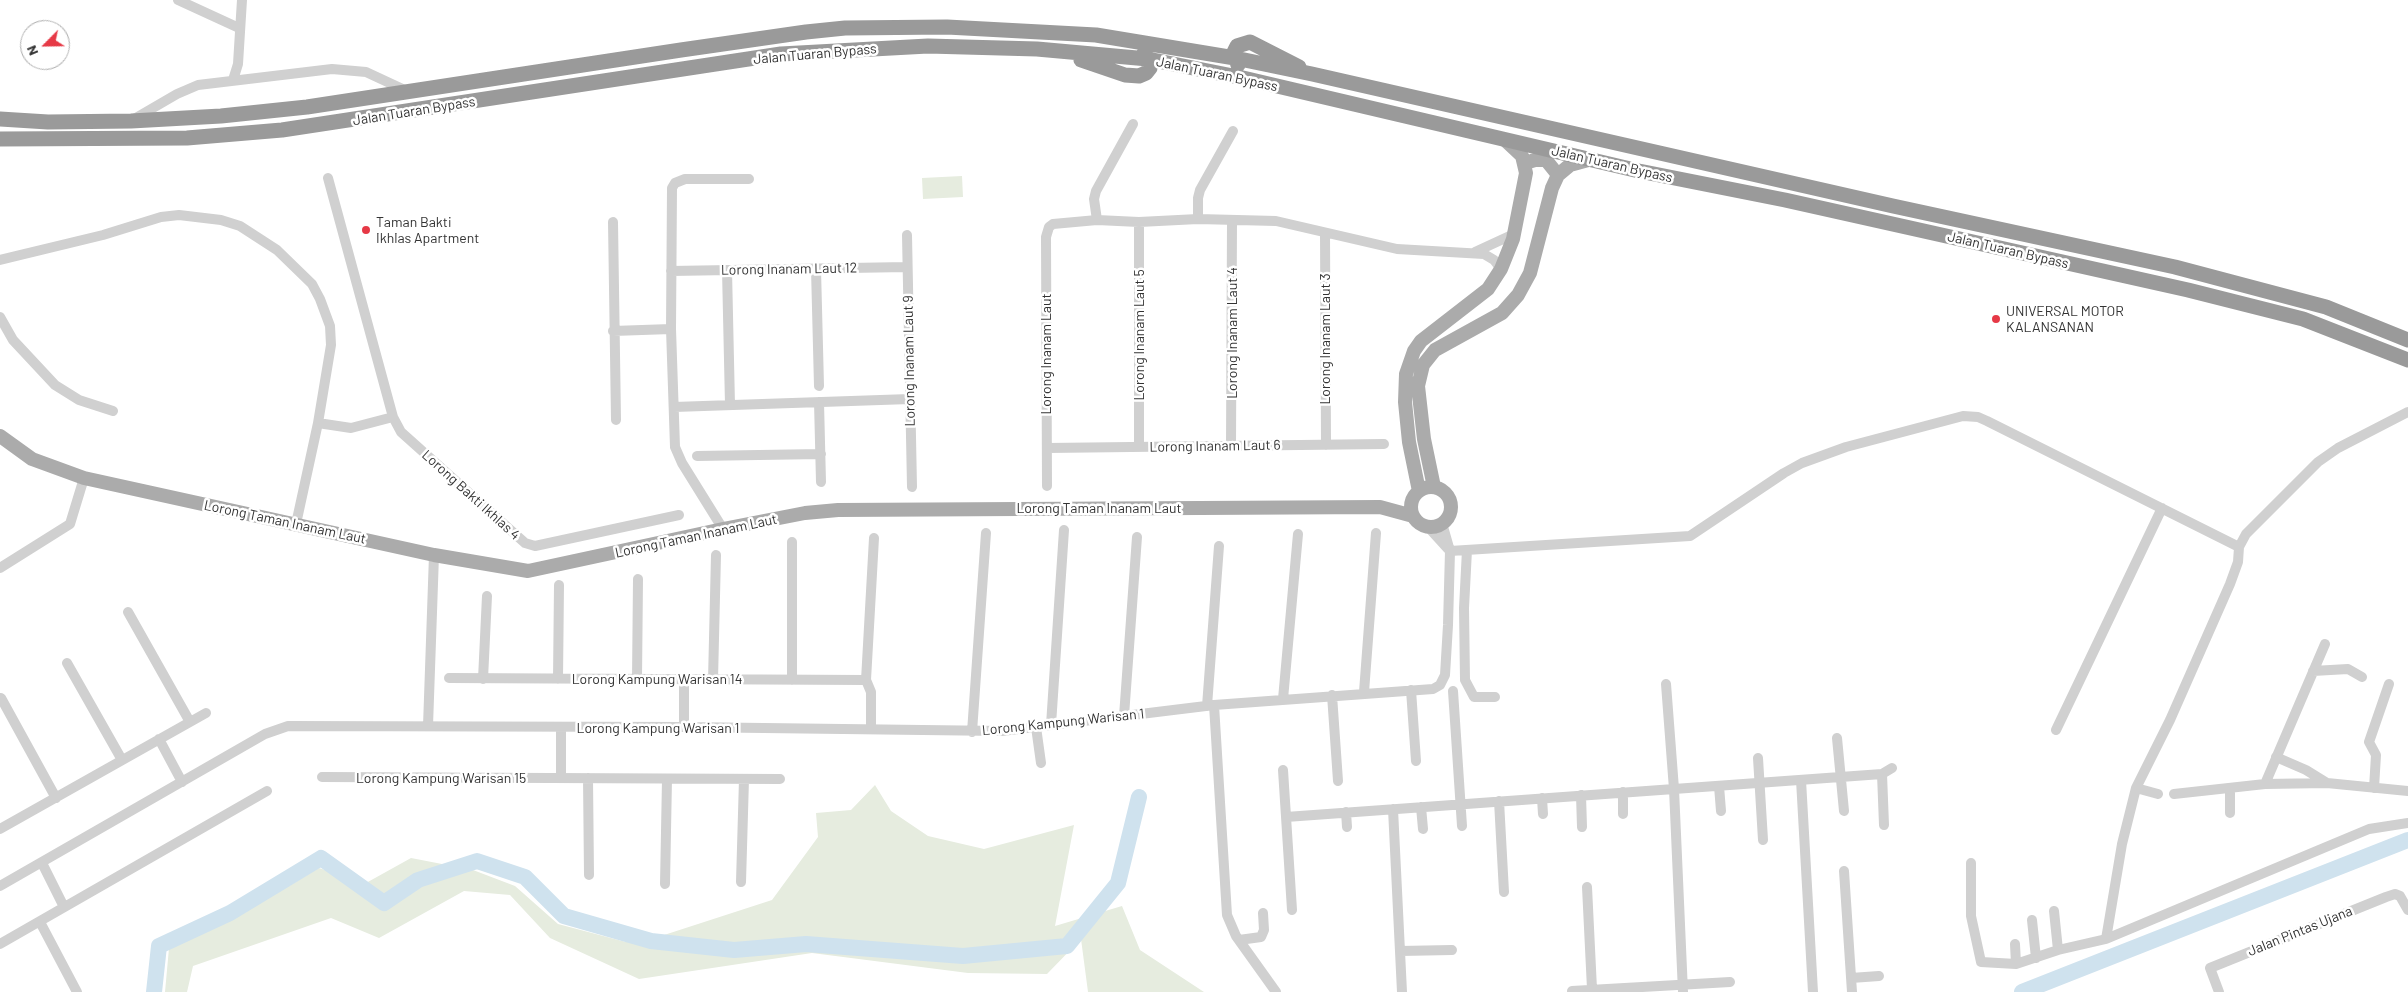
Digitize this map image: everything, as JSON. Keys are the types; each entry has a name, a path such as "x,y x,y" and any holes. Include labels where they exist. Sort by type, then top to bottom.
{"highway":[{"name":"Jalan Tuaran Bypass","path":"0,119 48,122 131,121 250,113 408,92 806,32 845,28 947,27 1096,35 1235,58 1237,46 1250,42 1312,74 1893,206 2175,267 2326,308 2408,340"},
{"path":"1096,35 1144,52 1148,59"},
{"name":"Jalan Tuaran Bypass","path":"0,139 187,138 282,130 781,54 928,46 1037,49 1133,76 1143,75 1149,71 1148,59 1243,78 1506,141 2188,290 2303,320 2408,360"},
{"path":"1235,58 1243,78"}],"main road":[{"path":"1434,487 1444,492 1450,502 1450,514 1442,523 1428,527 1422,525 1413,516 1416,495 1405,402 1405,384 1409,364 1421,341 1488,288 1501,269 1514,234 1525,186 1526,163 1518,150 1506,141"},
{"path":"1434,487 1424,440 1418,386 1423,365 1436,350 1502,313 1518,295 1530,273 1552,188 1558,175 1570,165 1592,159"},
{"path":"1526,163 1546,160 1558,175"},
{"name":"Lorong Taman Inanam Laut","path":"0,436 32,460 84,478 434,556 511,569 540,570 723,529 805,513 852,509 1380,507 1413,516"},
{"path":"1380,507 1434,487"}],"street":[{"path":"178,0 239,28"},
{"path":"233,80 238,64 242,0"},
{"path":"238,64 245,78"},
{"path":"131,121 189,88 245,78 349,69 366,72 408,92"},
{"path":"1133,124 1096,191 1094,199 1097,220 1139,222 1198,219 1276,221 1397,249 1441,253 1474,253 1490,257 1501,269"},
{"path":"1198,219 1200,190 1233,131"},
{"name":"Lorong Bakti Ikhlas 4","path":"328,178 393,417 401,432 525,543 543,546 679,515"},
{"path":"723,529 678,455 674,439 671,329 672,188 679,181 749,179"},
{"path":"0,260 103,235 161,217 199,216 222,220 240,226 277,250 312,284 325,310 331,345 318,423 296,524"},
{"name":"Lorong Inanam Laut","path":"1047,486 1046,237 1049,228 1053,224 1097,220"},
{"name":"Lorong Inanam Laut 4","path":"1231,446 1232,221"},
{"path":"613,222 613,331 616,420"},
{"name":"Lorong Inanam Laut 5","path":"1139,222 1139,447"},
{"name":"Lorong Inanam Laut 3","path":"1325,233 1326,445"},
{"path":"1474,253 1514,234"},
{"name":"Lorong Inanam Laut 9","path":"906,235 912,487"},
{"name":"Lorong Inanam Laut 12","path":"671,271 907,267"},
{"path":"816,269 819,386"},
{"path":"727,270 730,405"},
{"path":"0,317 13,340 55,385 79,400 113,411"},
{"path":"613,331 671,329"},
{"path":"674,407 910,399"},
{"path":"819,402 821,482"},
{"path":"2106,939 2122,844 2136,788 2170,720 2230,584 2238,562 2239,547 2246,534 2318,462 2338,448 2408,412"},
{"path":"1428,527 1450,551 1690,536 1802,463 1846,447 1963,416 1978,417 1987,421 2239,547"},
{"path":"318,423 352,428 393,417"},
{"name":"Lorong Inanam Laut 6","path":"1046,448 1384,444"},
{"path":"696,456 821,454"},
{"path":"0,568 70,524 84,478"},
{"path":"2056,730 2162,508"},
{"name":"Lorong Kampung Warisan 1","path":"0,886 281,727 871,728 972,732 1036,727 1210,705 1364,692 1433,689 1443,683 1450,600 1450,551 1442,523"},
{"path":"1051,725 1064,530"},
{"path":"1364,692 1376,532"},
{"path":"972,732 986,533"},
{"path":"1283,699 1298,534"},
{"path":"1124,716 1137,537"},
{"path":"871,728 871,692 866,680 874,538"},
{"path":"792,542 792,680"},
{"path":"1219,546 1210,705 1227,915 1231,929 1276,992"},
{"path":"1467,550 1464,608 1465,680 1474,697 1495,697"},
{"path":"713,680 716,555"},
{"path":"428,726 434,556"},
{"path":"637,679 638,579"},
{"path":"558,679 559,586"},
{"path":"483,678 487,596"},
{"path":"128,612 190,722"},
{"path":"2265,784 2325,644"},
{"path":"67,663 122,760"},
{"path":"2313,671 2348,669 2362,677"},
{"name":"Lorong Kampung Warisan 14","path":"449,678 866,680"},
{"path":"684,680 684,727"},
{"path":"1666,684 1674,789 1683,989"},
{"path":"2374,788 2376,755 2369,742 2389,684"},
{"path":"1411,690 1416,761"},
{"path":"1452,690 1462,826"},
{"path":"1332,695 1338,780"},
{"path":"1,698 56,798"},
{"path":"0,829 206,713"},
{"path":"1036,727 1041,763"},
{"path":"561,728 561,778"},
{"path":"1837,738 1844,811"},
{"path":"159,739 182,782"},
{"path":"2276,757 2306,770 2327,783"},
{"path":"1758,758 1763,840"},
{"path":"1286,817 1882,774 1892,768"},
{"path":"1283,770 1292,910"},
{"path":"1882,774 1884,825"},
{"name":"Lorong Kampung Warisan 15","path":"322,777 780,779"},
{"path":"588,778 589,875"},
{"path":"665,884 667,779"},
{"path":"741,882 744,779"},
{"path":"1801,780 1812,992"},
{"path":"2174,794 2265,784 2327,783 2408,791"},
{"path":"1719,786 1721,811"},
{"path":"2136,788 2158,794"},
{"path":"2230,788 2230,813"},
{"path":"0,944 267,791"},
{"path":"1623,814 1624,792"},
{"path":"1581,796 1582,827"},
{"path":"1542,798 1543,814"},
{"path":"1499,801 1504,892"},
{"path":"1421,807 1423,829"},
{"path":"1393,809 1402,992"},
{"path":"1346,812 1347,827"},
{"path":"1971,863 1971,916 1979,958 1985,964 2016,964 2058,950 2106,939 2369,829 2408,823"},
{"path":"42,863 64,907"},
{"path":"1844,871 1852,992"},
{"path":"1587,887 1592,989"},
{"name":"Jalan Pintas Ujana","path":"2220,992 2210,968 2386,896 2395,894 2400,896 2408,910"},
{"path":"2054,911 2058,950"},
{"path":"1239,940 1261,937 1264,930 1263,913"},
{"path":"2032,920 2036,958"},
{"path":"40,922 77,992"},
{"path":"2014,944 2016,964"},
{"path":"1400,950 1452,950"},
{"path":"1851,978 1879,976"},
{"path":"1572,990 1683,989 1730,982"}],"shaded area":[{"path":"962,176 963,197 923,199 922,178"},
{"path":"875,785 891,811 928,836 984,849 1074,825 1055,926 1122,906 1140,950 1204,992 1088,992 1081,939 1047,974 968,973 812,953 639,979 550,938 510,895 464,891 379,938 331,918 193,966 187,992 165,992 170,937 205,920 230,921 319,868 366,883 411,858 473,870 515,886 558,924 626,942 661,936 772,900 818,837 816,813 851,810"}],"waterway":[{"path":"154,992 159,946 230,913 321,858 384,903 418,880 477,861 525,877 564,916 651,941 734,950 806,944 963,956 1067,946 1118,883 1139,797"},
{"path":"2022,992 2408,840"}],"place":[{"name":"Taman Bakti Ikhlas Apartment","path":"366,230"},
{"name":"UNIVERSAL MOTOR KALANSANAN","path":"1996,319"}]}
